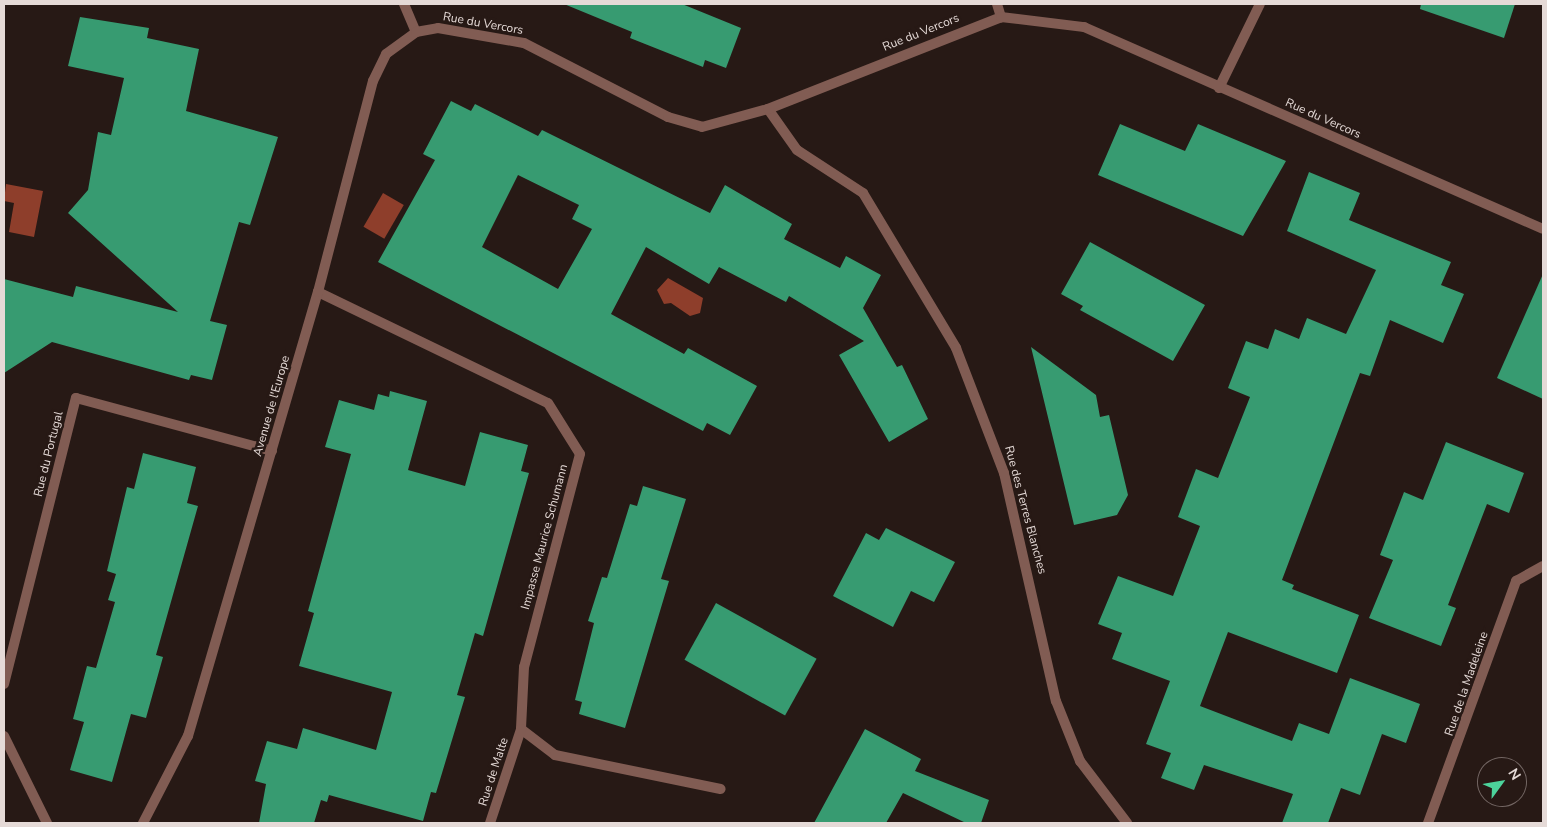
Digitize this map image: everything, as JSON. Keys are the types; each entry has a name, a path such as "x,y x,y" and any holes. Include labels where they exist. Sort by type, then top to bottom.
{"street":[{"path":"404,4 416,32"},
{"path":"998,4 1001,18"},
{"path":"1219,88 1260,4"},
{"name":"Rue du Vercors","path":"416,32 438,28 524,43 668,117 702,128 768,109 1001,18 1084,27 1543,229"},
{"name":"Avenue de l'Europe","path":"143,823 188,736 318,292 373,81 386,54 416,32"},
{"name":"Rue des Terres Blanches","path":"768,109 796,150 863,193 956,348 1004,472 1056,701 1080,761 1127,823"},
{"name":"Impasse Maurice Schumann","path":"318,292 548,403 580,454 524,667 520,729"},
{"name":"Rue du Portugal","path":"4,684 76,398 272,451"},
{"name":"Rue de la Madeleine","path":"1428,823 1516,580 1543,566"},
{"path":"520,729 554,755 721,789"},
{"name":"Rue de Malte","path":"490,823 520,729"},
{"path":"4,736 47,823"}],"shaded area":[{"path":"6,184 43,191 34,237 9,232 14,203 4,201"},
{"path":"383,193 404,205 384,239 364,227"},
{"path":"668,278 703,298 700,313 690,316 671,303 664,304 657,290"}],"building":[{"path":"564,4 682,4 741,28 726,68 705,60 703,67 630,38 632,32"},
{"path":"1421,4 1515,4 1504,38 1420,9"},
{"path":"80,17 149,28 147,38 199,49 186,111 278,137 250,225 239,222 210,321 227,325 212,380 191,375 189,380 52,342 4,373 4,279 73,297 76,286 178,312 68,213 88,190 98,132 111,135 124,78 68,66"},
{"path":"451,101 471,111 475,104 538,136 542,130 710,213 725,185 792,224 784,239 840,268 846,256 881,275 863,308 897,367 902,365 928,419 889,442 839,355 864,341 789,296 786,302 719,267 709,284 646,247 611,314 684,354 688,348 757,386 730,435 707,423 703,431 378,262 435,160 423,154","holes":["518,175 579,205 572,219 592,229 558,289 482,247"]},
{"path":"1120,124 1185,151 1198,124 1286,161 1243,236 1098,175"},
{"path":"1309,172 1360,193 1349,220 1451,262 1441,285 1464,294 1443,343 1390,320 1370,376 1360,373 1282,580 1294,585 1292,589 1359,615 1337,673 1228,632 1200,706 1292,741 1299,723 1329,734 1350,678 1420,704 1406,743 1382,734 1360,795 1341,788 1328,823 1282,823 1293,794 1204,765 1194,790 1161,778 1171,753 1146,744 1170,681 1112,659 1122,633 1098,624 1118,576 1173,596 1200,526 1178,517 1196,469 1218,478 1250,397 1228,388 1246,341 1268,349 1275,329 1299,339 1307,318 1346,334 1376,270 1287,231"},
{"path":"1090,242 1205,305 1173,361 1080,310 1083,306 1061,294"},
{"path":"1543,274 1543,399 1497,378"},
{"path":"1031,347 1096,395 1100,417 1109,415 1128,495 1117,515 1074,525"},
{"path":"390,391 427,401 408,470 465,486 480,432 528,445 521,471 529,473 483,636 475,633 457,695 465,697 436,793 431,792 423,821 329,795 327,802 321,800 314,823 259,823 266,784 255,781 267,741 297,749 303,728 376,750 392,692 299,666 314,613 308,611 351,454 325,447 339,400 374,410 378,394 389,397"},
{"path":"1446,442 1524,473 1509,513 1487,504 1448,605 1456,608 1441,646 1369,618 1393,560 1380,555 1404,492 1423,500"},
{"path":"143,453 196,467 187,503 198,506 156,655 163,657 146,718 131,714 112,782 70,770 84,722 73,719 87,666 96,668 115,602 108,600 116,574 107,571 127,487 134,489"},
{"path":"643,486 686,499 661,579 669,581 625,728 579,714 582,702 575,700 594,623 588,621 602,577 607,578 630,504 637,506"},
{"path":"886,528 955,562 934,602 911,591 893,627 833,596 866,533 879,540"},
{"path":"716,603 817,659 785,716 684,660"},
{"path":"865,729 921,759 915,771 989,800 981,823 966,823 903,793 886,823 814,823"}]}
